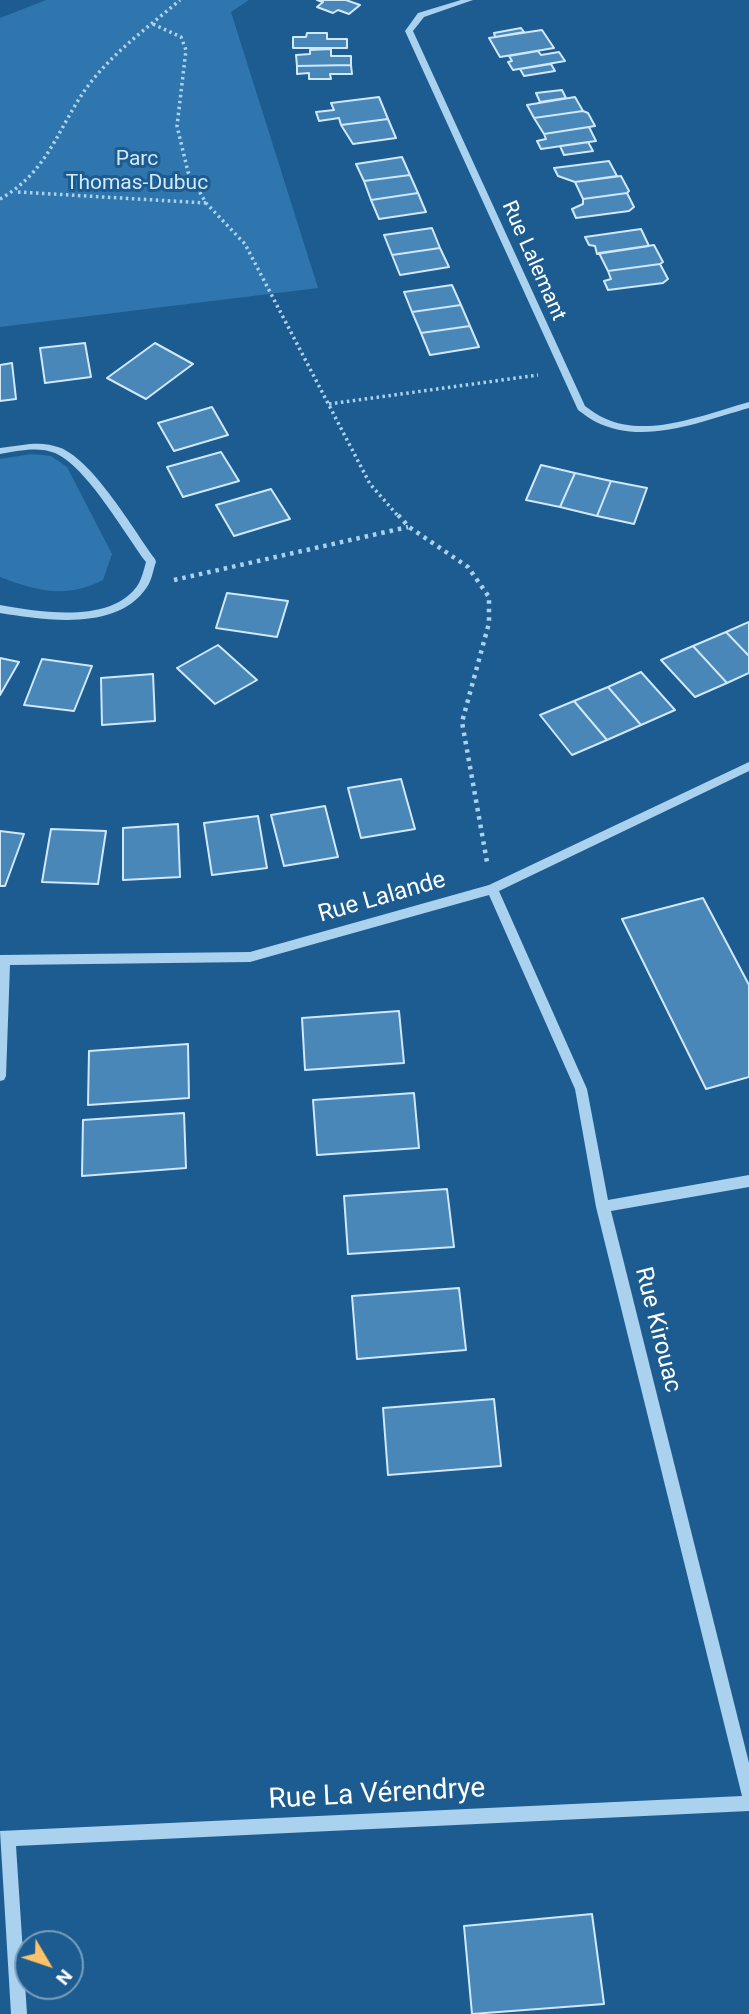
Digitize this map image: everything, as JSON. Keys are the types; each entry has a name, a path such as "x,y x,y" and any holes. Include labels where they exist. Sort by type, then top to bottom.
{"street":[{"name":"Rue Lalemant","path":"469,0 421,15 409,31 581,408 596,421 618,428 650,431 749,405"},
{"path":"0,451 33,446 58,450 76,461 151,562 142,588 111,609 56,619 0,609"},
{"name":"Rue Lalande","path":"2,961 250,957 492,889 749,766"},
{"name":"Rue Kirouac","path":"492,889 581,1089 603,1207 749,1794"},
{"path":"0,1076 2,961"},
{"path":"603,1207 749,1181"},
{"name":"Rue La Vérendrye","path":"19,2014 4,1839 749,1803"}],"path":[{"path":"0,199 17,191 46,161 94,77 180,0"},
{"path":"153,24 181,37 186,50 177,126 188,172 206,203 245,244 370,484 409,527 468,567 489,597 489,624 462,722 492,889"},
{"path":"17,191 206,203"},
{"path":"329,404 563,372"},
{"path":"142,588 409,527"}],"green space":[{"name":"Parc Thomas-Dubuc","path":"46,0 249,0 231,12 318,288 0,327 0,18"},
{"path":"31,454 51,456 67,467 112,554 103,580 77,590 52,591 0,577 0,459"}],"building":[{"path":"317,0 346,0 360,5 349,14 338,10 333,13 317,7 323,2"},
{"path":"521,28 524,32 495,37 494,33"},
{"path":"542,30 554,48 500,57 489,38"},
{"path":"307,33 327,33 327,39 347,39 347,48 293,48 293,37 306,37"},
{"path":"331,49 331,56 351,56 351,65 297,66 296,55 310,54 310,50"},
{"path":"538,51 541,55 559,52 565,61 513,70 508,62 512,61 509,56"},
{"path":"551,64 555,71 524,76 520,69"},
{"path":"351,65 352,74 330,74 331,79 309,79 309,73 297,74 297,66"},
{"path":"562,90 566,98 540,102 536,93"},
{"path":"379,97 388,119 341,125 339,118 319,121 316,112 334,110 331,103"},
{"path":"575,97 583,111 534,118 527,105"},
{"path":"583,111 588,113 595,126 544,134 534,118"},
{"path":"388,119 396,138 353,144 341,125"},
{"path":"589,127 596,141 541,149 537,141 546,139 544,134"},
{"path":"588,142 593,151 564,155 560,146"},
{"path":"402,157 410,175 364,181 356,164"},
{"path":"609,161 617,176 575,182 558,176 554,168"},
{"path":"410,175 418,193 371,200 364,181"},
{"path":"621,176 629,191 627,193 583,199 575,182"},
{"path":"418,193 426,212 379,219 371,200"},
{"path":"627,193 634,207 629,211 576,218 572,209 583,204 583,199"},
{"path":"432,228 440,248 392,255 384,235"},
{"path":"641,229 649,246 597,254 595,246 589,245 585,237"},
{"path":"654,245 663,262 660,264 608,271 599,253"},
{"path":"440,248 449,267 400,275 392,255"},
{"path":"660,264 668,279 663,283 608,290 604,281 611,279 608,271"},
{"path":"452,285 461,305 412,312 404,292"},
{"path":"461,305 470,326 421,333 412,312"},
{"path":"470,326 479,347 430,355 421,333"},
{"path":"85,343 91,377 45,383 40,348"},
{"path":"155,343 193,364 146,399 107,378"},
{"path":"12,363 16,399 0,401 0,365"},
{"path":"212,407 228,435 174,451 158,423"},
{"path":"221,452 239,481 183,497 167,467"},
{"path":"541,465 575,473 560,507 526,500"},
{"path":"575,473 611,481 597,516 560,507"},
{"path":"611,481 647,488 634,524 597,516"},
{"path":"271,489 290,519 234,536 216,505"},
{"path":"227,593 288,601 277,637 216,628"},
{"path":"749,622 749,656 726,632"},
{"path":"726,632 749,656 749,673 727,683 693,646"},
{"path":"218,645 257,680 215,704 177,668"},
{"path":"693,646 727,683 695,697 661,660"},
{"path":"0,658 19,662 0,695"},
{"path":"42,659 92,666 74,711 24,705"},
{"path":"641,672 675,710 641,725 608,687"},
{"path":"153,674 155,721 102,725 101,678"},
{"path":"608,687 641,725 607,740 574,701"},
{"path":"574,701 607,740 572,755 540,715"},
{"path":"401,779 415,829 361,838 348,788"},
{"path":"325,806 338,857 284,866 271,815"},
{"path":"258,816 267,868 212,875 204,823"},
{"path":"178,824 180,877 123,880 123,828"},
{"path":"51,829 106,831 98,884 42,882"},
{"path":"0,831 24,834 5,886 0,886"},
{"path":"703,898 749,985 749,1077 706,1089 622,919"},
{"path":"399,1011 404,1063 305,1070 302,1018"},
{"path":"188,1044 189,1098 88,1105 89,1051"},
{"path":"414,1093 419,1148 317,1155 313,1100"},
{"path":"184,1113 186,1168 82,1176 83,1120"},
{"path":"447,1189 454,1247 348,1254 344,1196"},
{"path":"459,1288 466,1350 357,1359 352,1296"},
{"path":"494,1399 501,1466 388,1475 383,1408"},
{"path":"592,1914 604,2004 472,2014 464,1926"}]}
